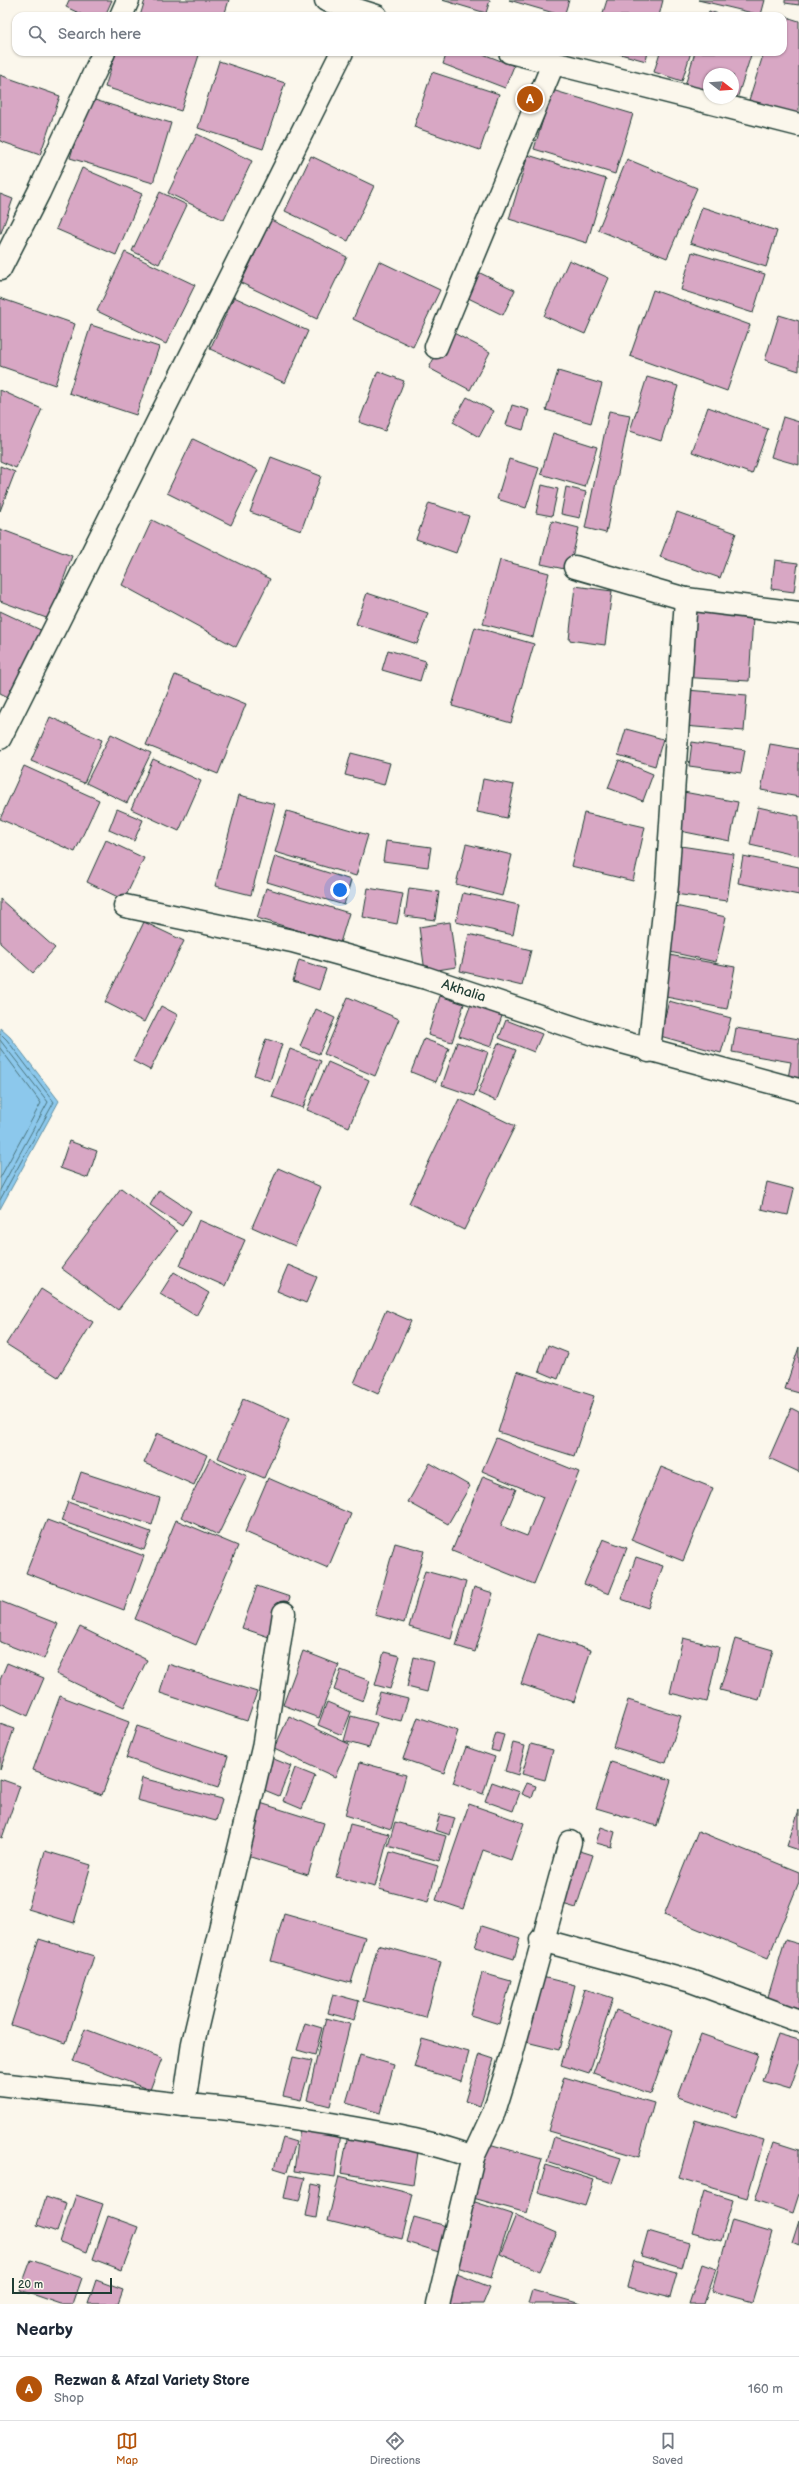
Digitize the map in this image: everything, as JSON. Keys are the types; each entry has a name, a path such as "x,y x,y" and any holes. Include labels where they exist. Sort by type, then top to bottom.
{"street":[{"path":"123,12 128,0"},
{"path":"326,0 366,11"},
{"path":"0,270 39,192 102,56"},
{"path":"0,738 340,56"},
{"path":"524,56 799,125"},
{"path":"436,348 553,64"},
{"path":"575,567 686,599 799,613"},
{"path":"649,1051 667,884 686,599"},
{"name":"Akhalia","path":"125,906 292,941 426,978 649,1051 799,1090"},
{"path":"184,2105 193,2043 263,1748 284,1614"},
{"path":"438,2304 473,2157 494,2112 541,1940 570,1842"},
{"path":"541,1940 691,1981 799,2021"},
{"path":"0,2084 184,2105 224,2107 376,2132 434,2144 473,2157"}],"water":[{"path":"0,1028 10,1037 59,1101 0,1209"}],"building":[{"path":"69,0 112,0 107,12 77,12 66,7"},
{"path":"145,0 229,0 225,12 141,12"},
{"path":"442,0 490,0 486,12"},
{"path":"509,0 569,0 565,12 550,12"},
{"path":"607,0 663,0 660,12 603,12"},
{"path":"698,0 765,0 762,12 748,12"},
{"path":"785,0 799,0 799,5 785,3"},
{"path":"787,17 799,21 799,116 749,100 763,56 787,56"},
{"path":"115,56 199,56 181,111 105,87"},
{"path":"446,56 488,56 514,66 505,88 443,64"},
{"path":"628,56 647,56 646,61"},
{"path":"659,56 690,56 682,81 654,72"},
{"path":"694,56 751,56 739,93 739,68 703,68 703,95 684,89"},
{"path":"219,61 285,83 263,149 198,128"},
{"path":"432,72 499,94 480,150 414,127"},
{"path":"0,75 60,96 40,155 0,141"},
{"path":"552,90 633,114 615,174 534,149"},
{"path":"88,98 171,123 153,183 70,158"},
{"path":"197,134 252,161 224,220 168,193"},
{"path":"528,155 606,179 587,243 509,219"},
{"path":"311,156 374,186 348,241 285,211"},
{"path":"627,159 697,188 667,258 598,230"},
{"path":"82,168 142,194 116,255 56,229"},
{"path":"160,192 187,205 159,264 132,251"},
{"path":"0,194 13,199 1,233 0,233"},
{"path":"702,207 777,231 766,267 690,243"},
{"path":"271,220 347,257 317,319 241,283"},
{"path":"125,252 195,285 166,344 97,311"},
{"path":"692,252 765,274 753,313 681,290"},
{"path":"569,260 609,278 585,334 544,316"},
{"path":"379,261 440,290 413,347 353,319"},
{"path":"476,271 515,290 503,315 464,296"},
{"path":"653,290 750,325 727,391 630,356"},
{"path":"234,297 308,331 285,383 210,349"},
{"path":"0,298 75,324 55,385 0,366"},
{"path":"779,315 799,321 799,371 765,360"},
{"path":"91,325 159,347 136,415 69,393"},
{"path":"448,330 490,352 470,390 429,368"},
{"path":"378,371 404,381 385,431 359,422"},
{"path":"558,371 602,384 591,423 546,410"},
{"path":"647,377 678,386 661,441 630,431"},
{"path":"0,390 42,409 16,468 0,461"},
{"path":"467,397 493,411 479,437 453,422"},
{"path":"512,405 529,410 523,430 506,425"},
{"path":"708,407 768,429 752,474 692,452"},
{"path":"609,411 630,415 606,533 585,528"},
{"path":"783,417 799,422 799,465 771,457"},
{"path":"553,433 597,447 585,487 541,474"},
{"path":"193,439 258,470 231,525 167,493"},
{"path":"271,457 321,476 301,531 250,512"},
{"path":"509,459 539,468 526,508 497,499"},
{"path":"0,466 15,472 0,511"},
{"path":"542,485 558,489 552,516 536,513"},
{"path":"566,487 586,492 580,518 561,514"},
{"path":"429,503 469,516 456,553 416,539"},
{"path":"677,512 736,533 720,578 660,557"},
{"path":"152,520 270,579 236,647 122,585"},
{"path":"552,521 579,528 569,570 541,564"},
{"path":"0,529 72,556 49,619 0,601"},
{"path":"500,560 549,573 533,637 483,624"},
{"path":"775,560 798,563 794,592 771,589"},
{"path":"575,586 612,591 605,645 569,640"},
{"path":"367,593 428,613 417,644 356,624"},
{"path":"685,598 754,601 749,681 680,677"},
{"path":"0,611 47,633 16,701 0,693"},
{"path":"475,627 534,644 511,723 452,706"},
{"path":"388,650 426,661 420,681 382,670"},
{"path":"175,675 246,704 218,774 146,745"},
{"path":"675,689 747,695 744,731 672,725"},
{"path":"50,717 102,740 84,783 31,761"},
{"path":"626,729 663,739 655,766 618,755"},
{"path":"111,734 151,753 127,803 86,783"},
{"path":"692,742 745,750 741,773 689,766"},
{"path":"770,744 799,749 799,797 761,790"},
{"path":"351,753 390,763 384,785 345,775"},
{"path":"153,759 201,781 179,831 131,809"},
{"path":"619,760 653,774 643,801 608,788"},
{"path":"24,766 99,800 75,852 0,819"},
{"path":"483,779 514,785 507,818 477,812"},
{"path":"678,791 738,802 730,841 670,829"},
{"path":"239,795 275,804 251,895 215,886"},
{"path":"758,807 799,816 799,856 750,845"},
{"path":"117,809 143,820 134,841 109,830"},
{"path":"287,811 368,835 356,876 275,852"},
{"path":"584,813 645,827 633,881 571,866"},
{"path":"106,840 144,858 124,900 87,882"},
{"path":"386,841 431,847 428,867 383,861"},
{"path":"466,844 512,855 502,896 456,884"},
{"path":"667,844 734,854 727,901 659,892"},
{"path":"275,856 351,880 344,905 267,882"},
{"path":"743,856 799,867 799,895 738,883"},
{"path":"266,888 349,913 340,943 257,918"},
{"path":"368,888 403,894 397,924 363,917"},
{"path":"409,888 439,892 435,920 405,916"},
{"path":"463,893 519,905 513,935 456,922"},
{"path":"0,899 55,948 33,973 0,943"},
{"path":"666,904 726,917 716,962 656,949"},
{"path":"144,922 184,941 144,1022 105,1002"},
{"path":"450,922 456,967 425,972 419,927"},
{"path":"469,934 531,950 522,986 460,971"},
{"path":"669,955 735,967 727,1009 661,996"},
{"path":"299,960 326,969 319,990 293,981"},
{"path":"440,996 464,1004 452,1042 428,1035"},
{"path":"348,997 399,1019 375,1076 324,1054"},
{"path":"669,1001 731,1018 721,1053 660,1036"},
{"path":"471,1004 502,1016 491,1047 459,1036"},
{"path":"161,1006 178,1015 150,1070 133,1061"},
{"path":"316,1009 335,1018 319,1054 300,1046"},
{"path":"506,1020 542,1034 534,1052 499,1038"},
{"path":"736,1028 799,1039 799,1085 787,1083 791,1062 732,1052"},
{"path":"266,1039 282,1044 270,1081 254,1075"},
{"path":"424,1039 449,1048 436,1082 411,1072"},
{"path":"457,1042 488,1052 474,1096 442,1085"},
{"path":"498,1043 516,1050 496,1101 478,1093"},
{"path":"290,1049 321,1061 303,1108 272,1097"},
{"path":"328,1062 369,1080 349,1127 307,1110"},
{"path":"459,1099 515,1126 464,1230 409,1203"},
{"path":"69,1141 97,1151 88,1178 60,1168"},
{"path":"278,1168 321,1187 295,1246 252,1227"},
{"path":"767,1182 794,1189 788,1215 761,1209"},
{"path":"121,1188 177,1231 118,1310 61,1268"},
{"path":"159,1190 191,1211 182,1226 150,1205"},
{"path":"199,1220 245,1240 225,1286 180,1266"},
{"path":"288,1265 317,1277 306,1303 277,1291"},
{"path":"174,1272 209,1293 196,1316 160,1294"},
{"path":"41,1289 93,1322 58,1377 6,1344"},
{"path":"386,1310 411,1321 378,1394 354,1383"},
{"path":"548,1345 568,1353 558,1379 539,1371"},
{"path":"799,1347 799,1393 785,1389"},
{"path":"517,1371 594,1396 574,1456 498,1432"},
{"path":"243,1399 289,1419 264,1478 218,1458"},
{"path":"791,1408 799,1412 799,1472 769,1458"},
{"path":"157,1433 207,1455 194,1485 144,1463"},
{"path":"496,1438 579,1472 534,1584 452,1551 483,1476 516,1489 501,1526 527,1536 543,1497 482,1471"},
{"path":"210,1458 247,1476 218,1535 181,1517"},
{"path":"430,1463 470,1486 448,1524 408,1502"},
{"path":"661,1467 713,1488 683,1561 631,1540"},
{"path":"81,1472 160,1498 152,1525 72,1499"},
{"path":"268,1478 351,1514 328,1568 245,1532"},
{"path":"68,1502 151,1532 144,1550 61,1521"},
{"path":"47,1520 144,1556 124,1610 26,1573"},
{"path":"176,1520 238,1546 196,1645 135,1619"},
{"path":"603,1539 627,1548 609,1594 584,1584"},
{"path":"395,1543 424,1551 404,1623 375,1615"},
{"path":"636,1557 663,1566 648,1608 621,1599"},
{"path":"425,1571 466,1582 451,1639 409,1627"},
{"path":"257,1586 290,1597 275,1639 242,1628"},
{"path":"474,1587 493,1593 475,1652 456,1646"},
{"path":"0,1601 58,1624 44,1659 0,1642"},
{"path":"80,1627 147,1660 124,1707 56,1674"},
{"path":"538,1634 591,1650 574,1702 521,1684"},
{"path":"683,1638 719,1647 707,1702 670,1693"},
{"path":"735,1639 773,1650 759,1700 720,1690"},
{"path":"303,1651 339,1665 319,1718 283,1705"},
{"path":"384,1652 400,1656 390,1689 375,1685"},
{"path":"414,1657 434,1662 427,1692 407,1687"},
{"path":"7,1663 44,1678 28,1716 0,1703 0,1680"},
{"path":"168,1664 257,1692 247,1721 160,1693"},
{"path":"341,1670 370,1681 363,1701 334,1690"},
{"path":"380,1692 408,1699 401,1721 374,1714"},
{"path":"60,1696 129,1722 102,1795 33,1770"},
{"path":"628,1700 681,1716 666,1763 613,1747"},
{"path":"327,1702 351,1712 342,1735 318,1725"},
{"path":"289,1716 349,1744 335,1777 274,1749"},
{"path":"351,1716 377,1723 369,1748 344,1741"},
{"path":"418,1717 458,1731 444,1773 403,1759"},
{"path":"0,1724 14,1729 0,1770"},
{"path":"137,1726 228,1756 218,1788 126,1758"},
{"path":"496,1733 504,1735 499,1752 491,1750"},
{"path":"513,1743 525,1746 518,1775 505,1771"},
{"path":"531,1744 553,1750 545,1780 522,1774"},
{"path":"466,1747 495,1757 483,1794 453,1783"},
{"path":"269,1757 291,1766 279,1796 257,1787"},
{"path":"360,1762 406,1775 391,1829 345,1815"},
{"path":"611,1762 671,1780 657,1826 596,1808"},
{"path":"295,1768 315,1776 302,1809 283,1801"},
{"path":"142,1778 222,1799 216,1821 137,1800"},
{"path":"0,1779 20,1786 2,1838 0,1837"},
{"path":"492,1782 520,1792 513,1811 485,1801"},
{"path":"527,1783 536,1786 532,1798 522,1794"},
{"path":"257,1802 324,1823 308,1875 241,1854"},
{"path":"469,1804 524,1823 511,1860 483,1850 463,1909 436,1900"},
{"path":"799,1810 799,1850 787,1846"},
{"path":"440,1814 455,1818 450,1835 435,1830"},
{"path":"395,1822 446,1836 439,1861 388,1846"},
{"path":"350,1824 389,1834 375,1887 336,1877"},
{"path":"601,1827 615,1832 611,1847 596,1843"},
{"path":"698,1831 799,1872 799,1882 768,1958 664,1915"},
{"path":"574,1849 593,1855 576,1908 556,1902"},
{"path":"45,1851 91,1865 74,1923 28,1909"},
{"path":"390,1852 438,1866 428,1902 379,1889"},
{"path":"284,1914 365,1937 351,1983 271,1961"},
{"path":"482,1926 520,1938 514,1959 475,1947"},
{"path":"39,1939 94,1956 66,2043 11,2025"},
{"path":"785,1940 799,1944 799,2010 767,2000"},
{"path":"378,1945 441,1962 426,2018 363,2001"},
{"path":"482,1973 511,1981 499,2024 470,2015"},
{"path":"538,1976 575,1985 559,2050 522,2041"},
{"path":"585,1989 613,1998 589,2074 561,2065"},
{"path":"333,1994 359,2001 354,2020 328,2013"},
{"path":"616,2010 673,2031 651,2094 593,2073"},
{"path":"326,2018 350,2024 330,2106 307,2100"},
{"path":"305,2023 322,2028 315,2055 297,2050"},
{"path":"85,2029 162,2058 150,2090 73,2061"},
{"path":"701,2034 758,2054 736,2117 678,2097"},
{"path":"778,2034 799,2040 799,2063 790,2089 763,2081"},
{"path":"422,2039 469,2052 461,2081 414,2067"},
{"path":"479,2054 494,2059 480,2106 465,2101"},
{"path":"360,2055 394,2065 380,2113 346,2103"},
{"path":"293,2057 312,2061 301,2100 283,2096"},
{"path":"564,2077 654,2103 639,2157 548,2131"},
{"path":"695,2120 764,2140 747,2198 679,2178"},
{"path":"300,2127 341,2133 335,2177 294,2171"},
{"path":"348,2134 419,2146 413,2185 341,2173"},
{"path":"554,2137 621,2158 612,2183 547,2162"},
{"path":"283,2138 296,2142 287,2172 274,2168"},
{"path":"482,2142 542,2159 527,2213 466,2196"},
{"path":"774,2142 799,2150 799,2194 793,2213 755,2200"},
{"path":"546,2165 594,2180 585,2206 538,2192"},
{"path":"289,2175 305,2178 299,2201 284,2198"},
{"path":"339,2176 413,2194 402,2239 328,2221"},
{"path":"312,2184 321,2186 316,2218 306,2216"},
{"path":"704,2191 733,2200 721,2241 692,2233"},
{"path":"76,2195 103,2204 87,2252 60,2242"},
{"path":"46,2197 66,2204 57,2232 37,2225"},
{"path":"472,2201 512,2214 491,2278 451,2265"},
{"path":"516,2215 557,2233 540,2271 500,2254"},
{"path":"108,2216 138,2227 122,2270 93,2259"},
{"path":"414,2217 450,2227 442,2253 407,2242"},
{"path":"732,2220 773,2232 752,2302 712,2291"},
{"path":"799,2221 799,2246 792,2243"},
{"path":"648,2231 689,2243 682,2268 641,2256"},
{"path":"31,2260 82,2278 73,2304 61,2304 20,2290"},
{"path":"634,2261 677,2273 670,2298 627,2287"},
{"path":"702,2264 716,2269 704,2304 689,2304"},
{"path":"452,2272 490,2287 483,2304 440,2304"},
{"path":"96,2280 123,2290 118,2304 88,2304"},
{"path":"532,2290 581,2304 528,2304"}],"place":[{"name":"Rezwan & Afzal Variety Store","path":"530,99"}]}
